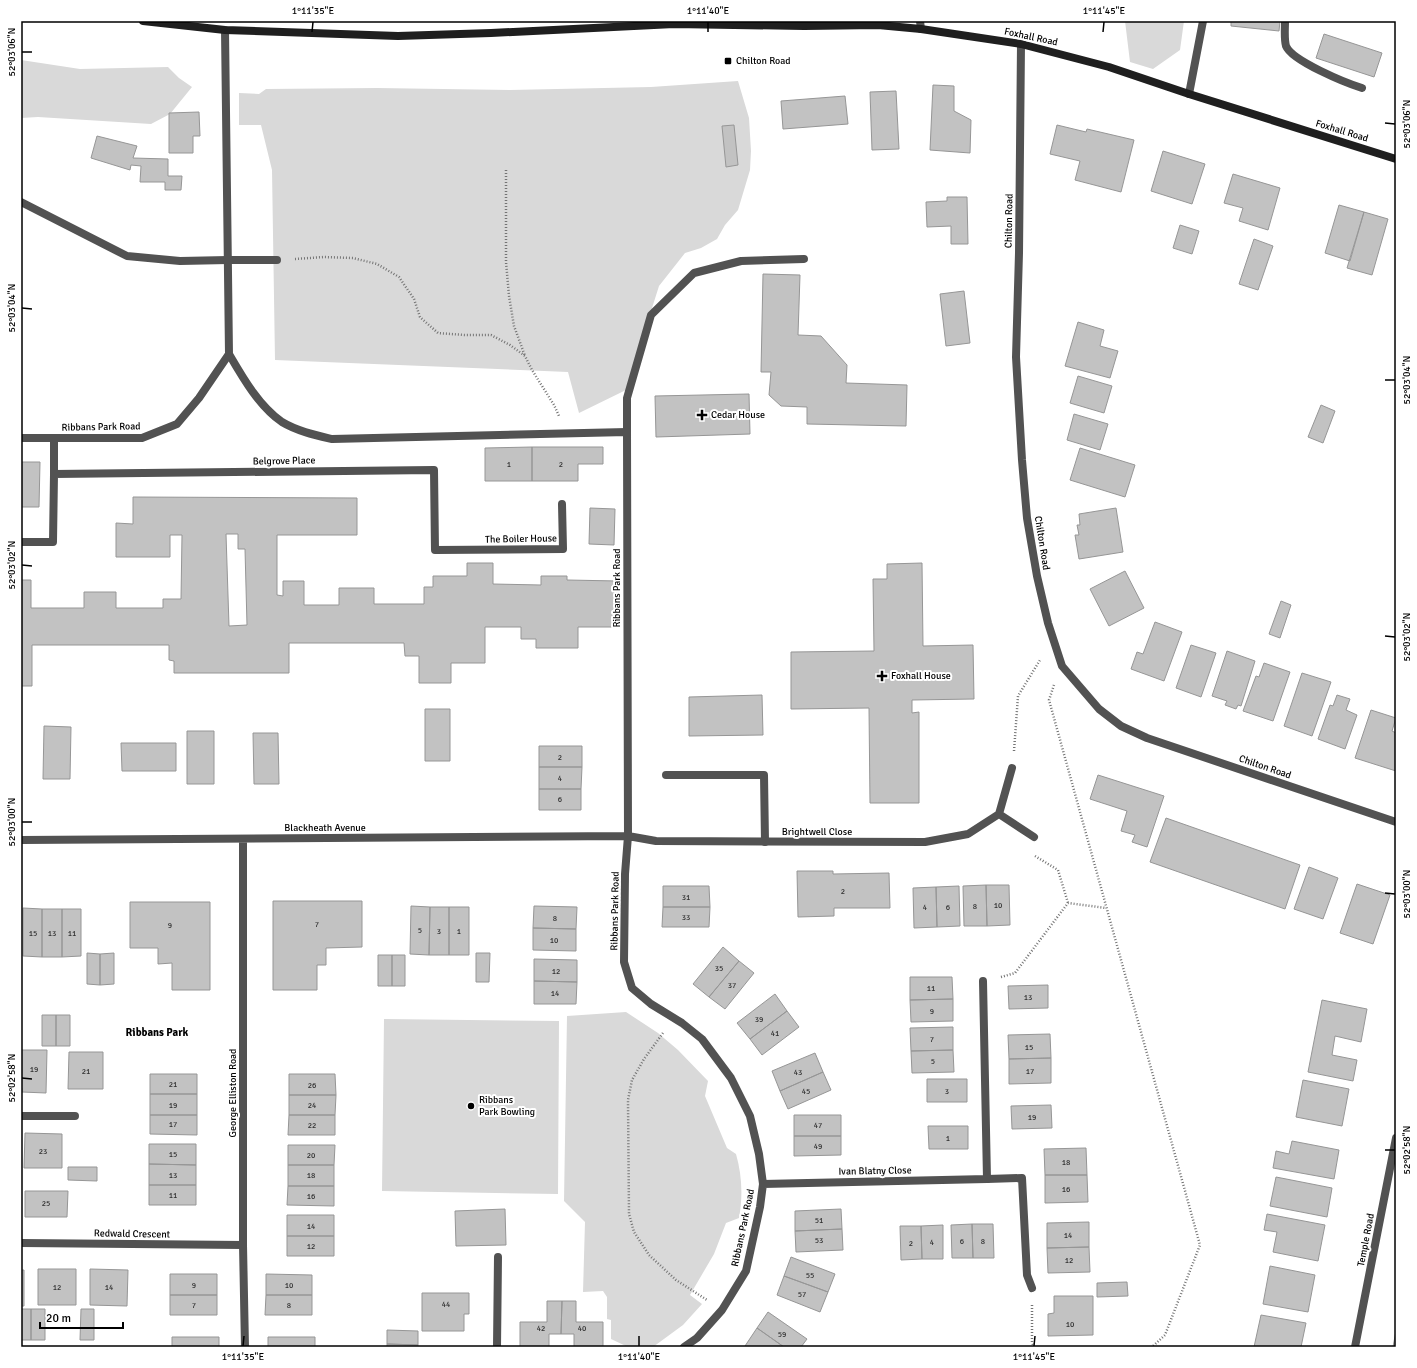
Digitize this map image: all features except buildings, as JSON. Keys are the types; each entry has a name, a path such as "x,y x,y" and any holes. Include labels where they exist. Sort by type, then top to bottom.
{"street":[{"name":"Foxhall Road","path":"143,21 225,30 398,36 498,33 584,25 921,25 1021,44 1109,67 1396,159"},
{"path":"1190,94 1204,21"},
{"path":"1285,21 1284,31 1286,46 1294,56 1338,80 1362,88"},
{"path":"225,30 229,354 261,403 282,422 309,434 332,439 627,432"},
{"name":"Chilton Road","path":"1021,44 1017,365 1022,460 1027,518 1037,576 1053,639 1062,666 1099,709 1120,726 1147,738 1396,822"},
{"path":"21,202 128,256 180,261 277,260"},
{"name":"Ribbans Park Road","path":"684,1347 697,1338 722,1310 746,1271 760,1207 762,1184 759,1154 750,1116 731,1078 702,1039 674,1018 651,1004 632,988 624,962 625,874 628,836 627,398 651,315 694,273 741,261 804,259"},
{"name":"Ribbans Park Road","path":"21,438 142,438 177,424 199,398 229,354"},
{"path":"21,542 53,542 54,438"},
{"name":"Belgrove Place","path":"54,474 434,470 435,550"},
{"name":"The Boiler House","path":"435,550 563,549 562,504"},
{"path":"1012,768 999,814 1034,837"},
{"path":"666,775 764,775 765,842"},
{"name":"Brightwell Close","path":"628,836 656,841 925,842 968,834 999,814"},
{"name":"Blackheath Avenue","path":"21,840 628,836"},
{"name":"George Elliston Road","path":"243,839 243,1245 245,1347"},
{"path":"983,981 987,1179"},
{"path":"21,1116 75,1116"},
{"name":"Temple Road","path":"1355,1347 1396,1138"},
{"name":"Ivan Blatny Close","path":"762,1184 1022,1178 1027,1275 1032,1288"},
{"name":"Redwald Crescent","path":"21,1243 243,1245"},
{"path":"496,1347 498,1257"}],"path":[{"path":"506,170 506,254 509,296 514,326 525,356 554,405 566,433"},
{"path":"277,260 324,257 353,258 377,264 399,278 414,299 420,317 438,333 491,335 510,345 525,356"},
{"path":"1012,768 1018,696 1053,639"},
{"path":"1062,666 1049,700 1200,1245 1165,1335 1152,1347"},
{"path":"1034,837 1025,850 1058,870 1068,903"},
{"path":"1068,903 1106,908"},
{"path":"983,981 1015,973 1068,903"},
{"path":"674,1018 644,1059 632,1080 628,1100 629,1214 634,1232 649,1255 676,1280 722,1310"},
{"path":"1032,1288 1032,1343 1034,1347"}],"shaded area":[{"path":"1125,21 1184,21 1180,50 1153,69 1130,62"},
{"path":"21,60 80,69 168,67 179,78 192,87 170,114 151,124 38,117 21,118"},
{"path":"738,81 749,118 751,151 750,170 738,210 725,225 717,239 701,248 685,253 659,286 626,390 579,413 568,372 275,360 272,170 261,125 239,125 239,93 259,94 266,89 377,88 510,90 651,87"},
{"path":"626,1012 658,1033 678,1050 708,1081 705,1096 727,1148 736,1154 741,1178 739,1218 726,1223 714,1254 690,1295 702,1304 683,1325 653,1347 628,1347 611,1339 611,1320 607,1319 607,1297 603,1291 583,1292 585,1222 564,1201 567,1016"},
{"name":"Ribbans Park Bowling","path":"384,1019 559,1021 558,1194 382,1191"}],"place":[{"name":"Chilton Road","path":"728,61"},
{"name":"Cedar House","path":"702,415"},
{"name":"Foxhall House","path":"882,676"},
{"name":"Ribbans Park Bowling","path":"471,1106"}],"district":[{"name":"Ribbans Park","path":"157,1032"}]}
